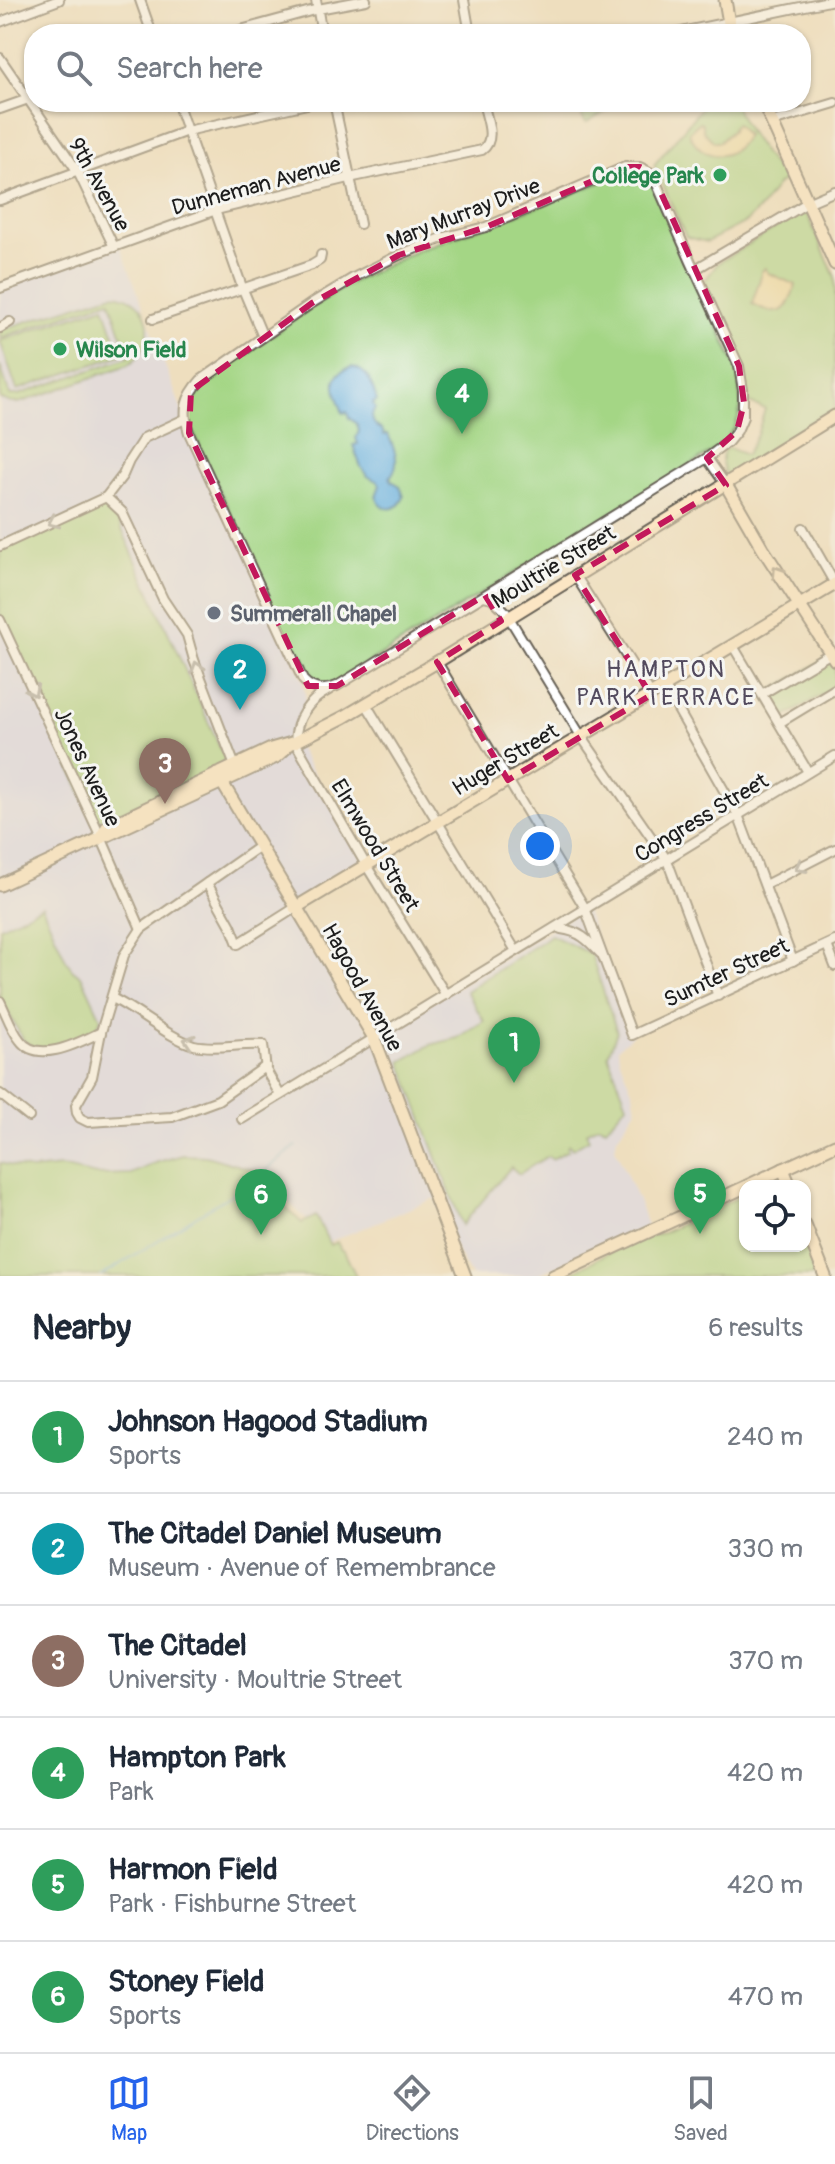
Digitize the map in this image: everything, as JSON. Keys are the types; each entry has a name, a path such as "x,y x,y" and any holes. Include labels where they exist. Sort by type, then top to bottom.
{"street":[{"path":"0,22 59,0"},
{"path":"140,0 148,24"},
{"path":"257,24 317,5 366,0"},
{"path":"464,0 468,24"},
{"path":"725,0 731,24"},
{"path":"747,24 834,0"},
{"name":"9th Avenue","path":"0,58 24,89"},
{"path":"0,109 24,100"},
{"path":"811,110 835,103"},
{"name":"9th Avenue","path":"40,112 78,172 114,247"},
{"path":"180,112 242,287 263,337"},
{"path":"0,200 187,131 272,112"},
{"path":"336,112 360,224"},
{"name":"Dunneman Avenue","path":"0,288 216,210 482,150 491,137 485,112"},
{"path":"768,112 835,264"},
{"path":"772,122 805,112"},
{"name":"Mary Murray Drive","path":"185,419 186,402 201,380 322,297 399,255 442,238 486,227 625,167 640,167 652,173 739,366 743,417 728,442 505,584 314,698 304,711"},
{"path":"694,270 807,203 835,191"},
{"path":"153,319 312,265 320,260 321,255"},
{"path":"0,328 10,322"},
{"name":"Moultrie Street","path":"0,885 111,834 220,778 276,757 292,744 437,662 506,614 726,485 835,416"},
{"path":"0,546 106,497 144,438 185,419 306,689 304,711 292,744"},
{"path":"707,458 833,656 762,694"},
{"path":"106,497 122,512 163,599 187,635 235,766"},
{"path":"803,528 835,584"},
{"path":"575,575 651,695"},
{"path":"505,584 502,593 506,614"},
{"name":"Huger Street","path":"207,883 238,944 835,584"},
{"path":"484,596 492,598 506,614 581,736 667,860 718,996"},
{"name":"Jones Avenue","path":"0,620 141,929"},
{"path":"0,648 11,643"},
{"path":"733,646 808,772"},
{"path":"437,662 585,908 603,957"},
{"path":"303,680 314,689 329,689"},
{"path":"665,687 738,815 793,961"},
{"path":"779,723 835,689"},
{"path":"366,704 516,951"},
{"name":"Moultrie Street","path":"220,778 235,766 271,749 292,744"},
{"name":"Elmwood Street","path":"292,744 446,995"},
{"name":"Congress Street","path":"242,1119 835,756"},
{"name":"Hagood Avenue","path":"220,778 374,1038 465,1276"},
{"path":"260,846 141,929 124,955 101,1032 92,1077 76,1105 77,1113 88,1122 172,1117 218,1100 266,1066"},
{"path":"765,885 835,849"},
{"name":"Congress Street","path":"547,932 573,922 585,908"},
{"path":"561,929 583,936 603,957"},
{"path":"831,943 835,966"},
{"name":"Sumter Street","path":"603,957 632,1035 831,943"},
{"path":"112,998 194,1045 263,1045 266,1066 280,1095"},
{"path":"0,1001 19,1040 27,1048 53,1050 79,1043 101,1032"},
{"path":"0,1094 29,1117"},
{"path":"760,1180 835,1145"},
{"path":"783,1169 788,1180"},
{"path":"553,1276 739,1190"},
{"path":"811,1240 825,1276"}],"highlighted area":[{"path":"625,167 640,167 652,173 739,366 744,403 737,431 707,458 726,485 575,575 651,695 508,780 437,662 501,621 485,595 337,686 308,686 189,433 191,391 312,303 399,255 486,227"}],"shaded area":[{"path":"120,245 185,419 303,680 306,700 295,742 366,865 296,908 374,1038 585,908 632,1035 618,1048 636,1109 617,1137 615,1148 647,1227 534,1276 471,1276 451,1241 435,1198 329,1242 257,1171 206,1156 183,1155 131,1174 96,1175 61,1167 31,1170 0,1163 0,288"}],"green space":[{"path":"579,112 606,112 586,123"},
{"name":"College Park","path":"698,112 739,112 785,180 778,184 746,222 707,242 686,237 654,165"},
{"path":"625,172 640,172 649,178 737,368 741,406 734,429 718,448 336,683 315,685 305,677 191,428 190,410 195,395 202,385 354,281 418,250"},
{"path":"800,213 808,216 835,277 835,411 727,476 722,461 725,449 746,455 757,435 765,409 747,400 745,378 703,280 718,263"},
{"path":"113,294 137,303 144,312 148,334 138,356 128,365 19,403 0,399 0,365 10,395 18,395 129,357 110,300 0,338 0,330"},
{"name":"Wilson Field","path":"104,306 121,355 17,390 0,341"},
{"path":"97,505 107,506 119,523 225,759 223,766 104,820 94,819 0,616 0,549"},
{"path":"830,656 835,664 835,687 780,720 764,695"},
{"path":"42,906 65,958 82,977 101,1018 97,1028 59,1045 44,1048 24,1041 0,998 0,927"},
{"path":"551,935 591,954 617,1032 608,1055 627,1104 606,1128 599,1125 586,1132 589,1139 572,1149 569,1144 568,1150 552,1159 548,1156 519,1174 511,1167 462,1225 401,1062 430,1045 457,1038 484,1021 466,991"},
{"path":"183,1155 206,1156 257,1171 277,1190 263,1197 282,1204 302,1223 316,1216 330,1245 337,1242 356,1276 0,1276 0,1163 31,1170 61,1167 96,1175 131,1174"},
{"path":"739,1197 739,1252 809,1252 818,1276 566,1276 626,1245 663,1233"}],"sand":[{"path":"700,122 703,131 714,142 720,142 736,124 746,135 733,151 709,154 694,142 689,132"},
{"path":"765,268 768,273 796,285 789,302 781,311 770,311 752,304 761,272"}],"water":[{"path":"352,367 363,372 369,380 377,401 373,403 373,421 384,435 388,434 394,451 396,466 390,477 400,486 404,497 393,508 385,508 378,501 376,496 380,485 364,472 353,445 358,444 357,424 347,412 343,413 338,399 335,380 338,374"}],"waterway":[{"path":"101,1276 251,1182 296,1146"}],"place":[{"name":"College Park","path":"720,175"},
{"name":"Wilson Field","path":"60,349"},
{"name":"Hampton Park","path":"462,434"},
{"name":"Summerall Chapel","path":"214,613"},
{"name":"The Citadel Daniel Museum","path":"240,710"},
{"name":"The Citadel","path":"165,804"},
{"name":"Johnson Hagood Stadium","path":"514,1083"},
{"name":"Harmon Field","path":"700,1234"},
{"name":"Stoney Field","path":"261,1235"}],"district":[{"name":"HAMPTON PARK TERRACE","path":"666,683"}]}
